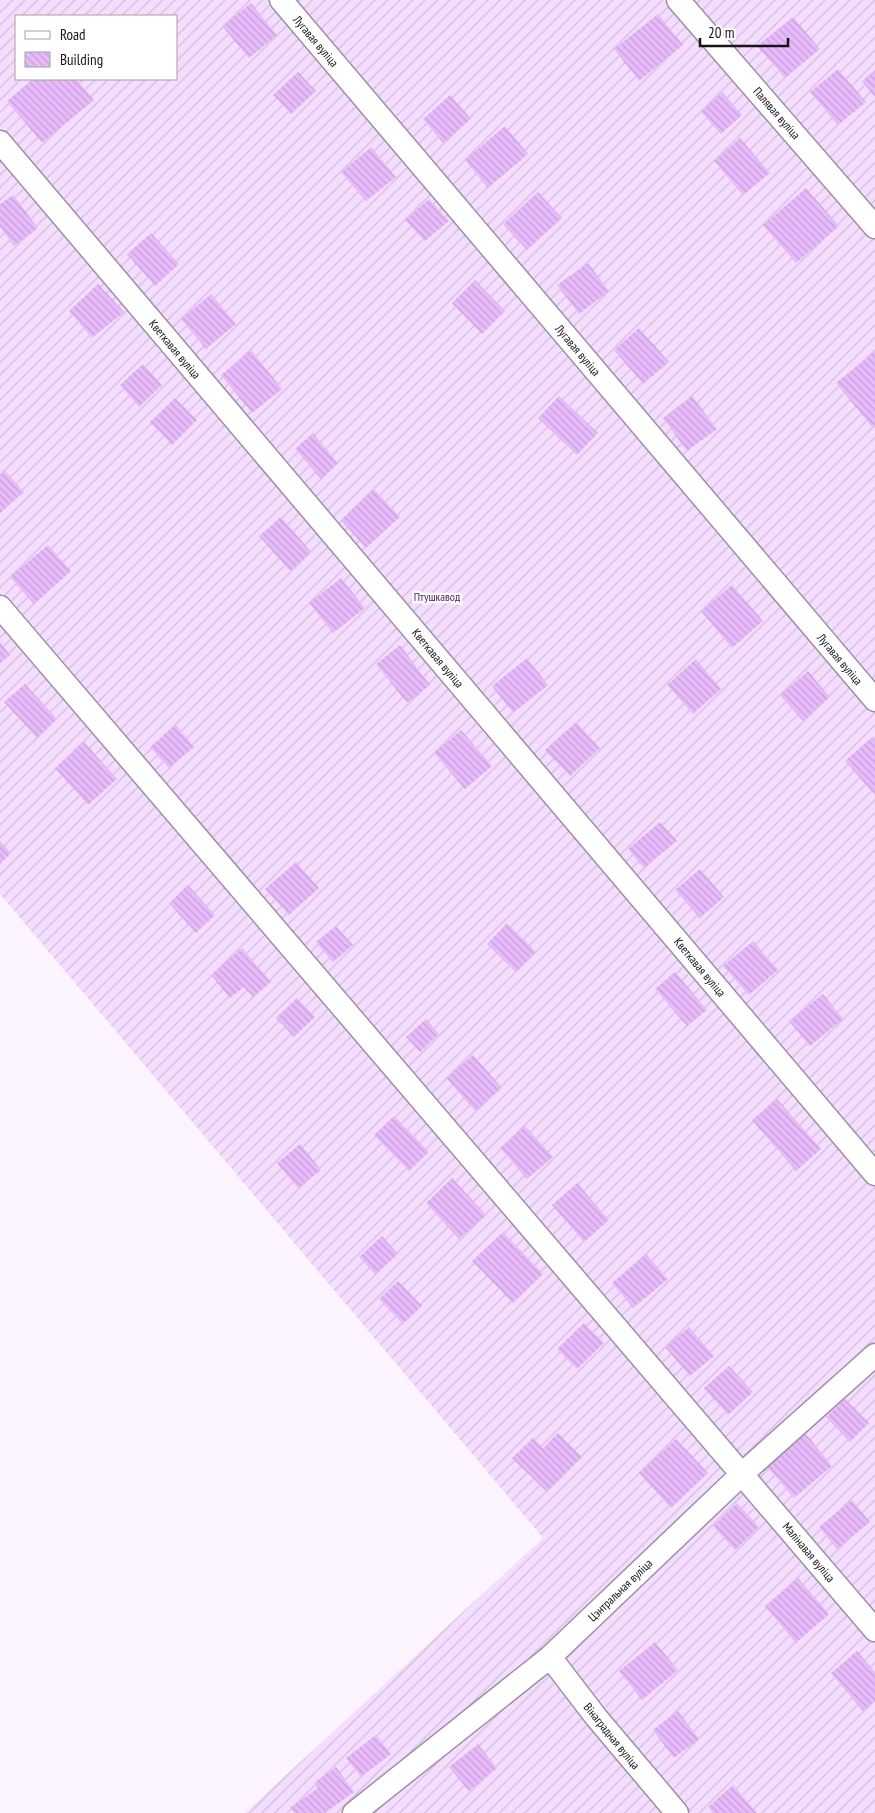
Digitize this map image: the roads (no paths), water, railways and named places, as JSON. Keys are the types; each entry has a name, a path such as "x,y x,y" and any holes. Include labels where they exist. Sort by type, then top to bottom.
{"street":[{"name":"Лугавая вуліца","path":"281,0 875,700"},
{"name":"Палявая вуліца","path":"678,0 875,227"},
{"name":"Кветкавая вуліца","path":"0,142 875,1174"},
{"name":"Малінавая вуліца","path":"0,607 875,1630"},
{"name":"Цэнтральная вуліца","path":"354,1813 550,1657 742,1474 875,1356"},
{"name":"Вінаградная вуліца","path":"550,1657 596,1718 676,1813"}],"park label":[{"name":"Птушкавод","path":"437,596"}]}
